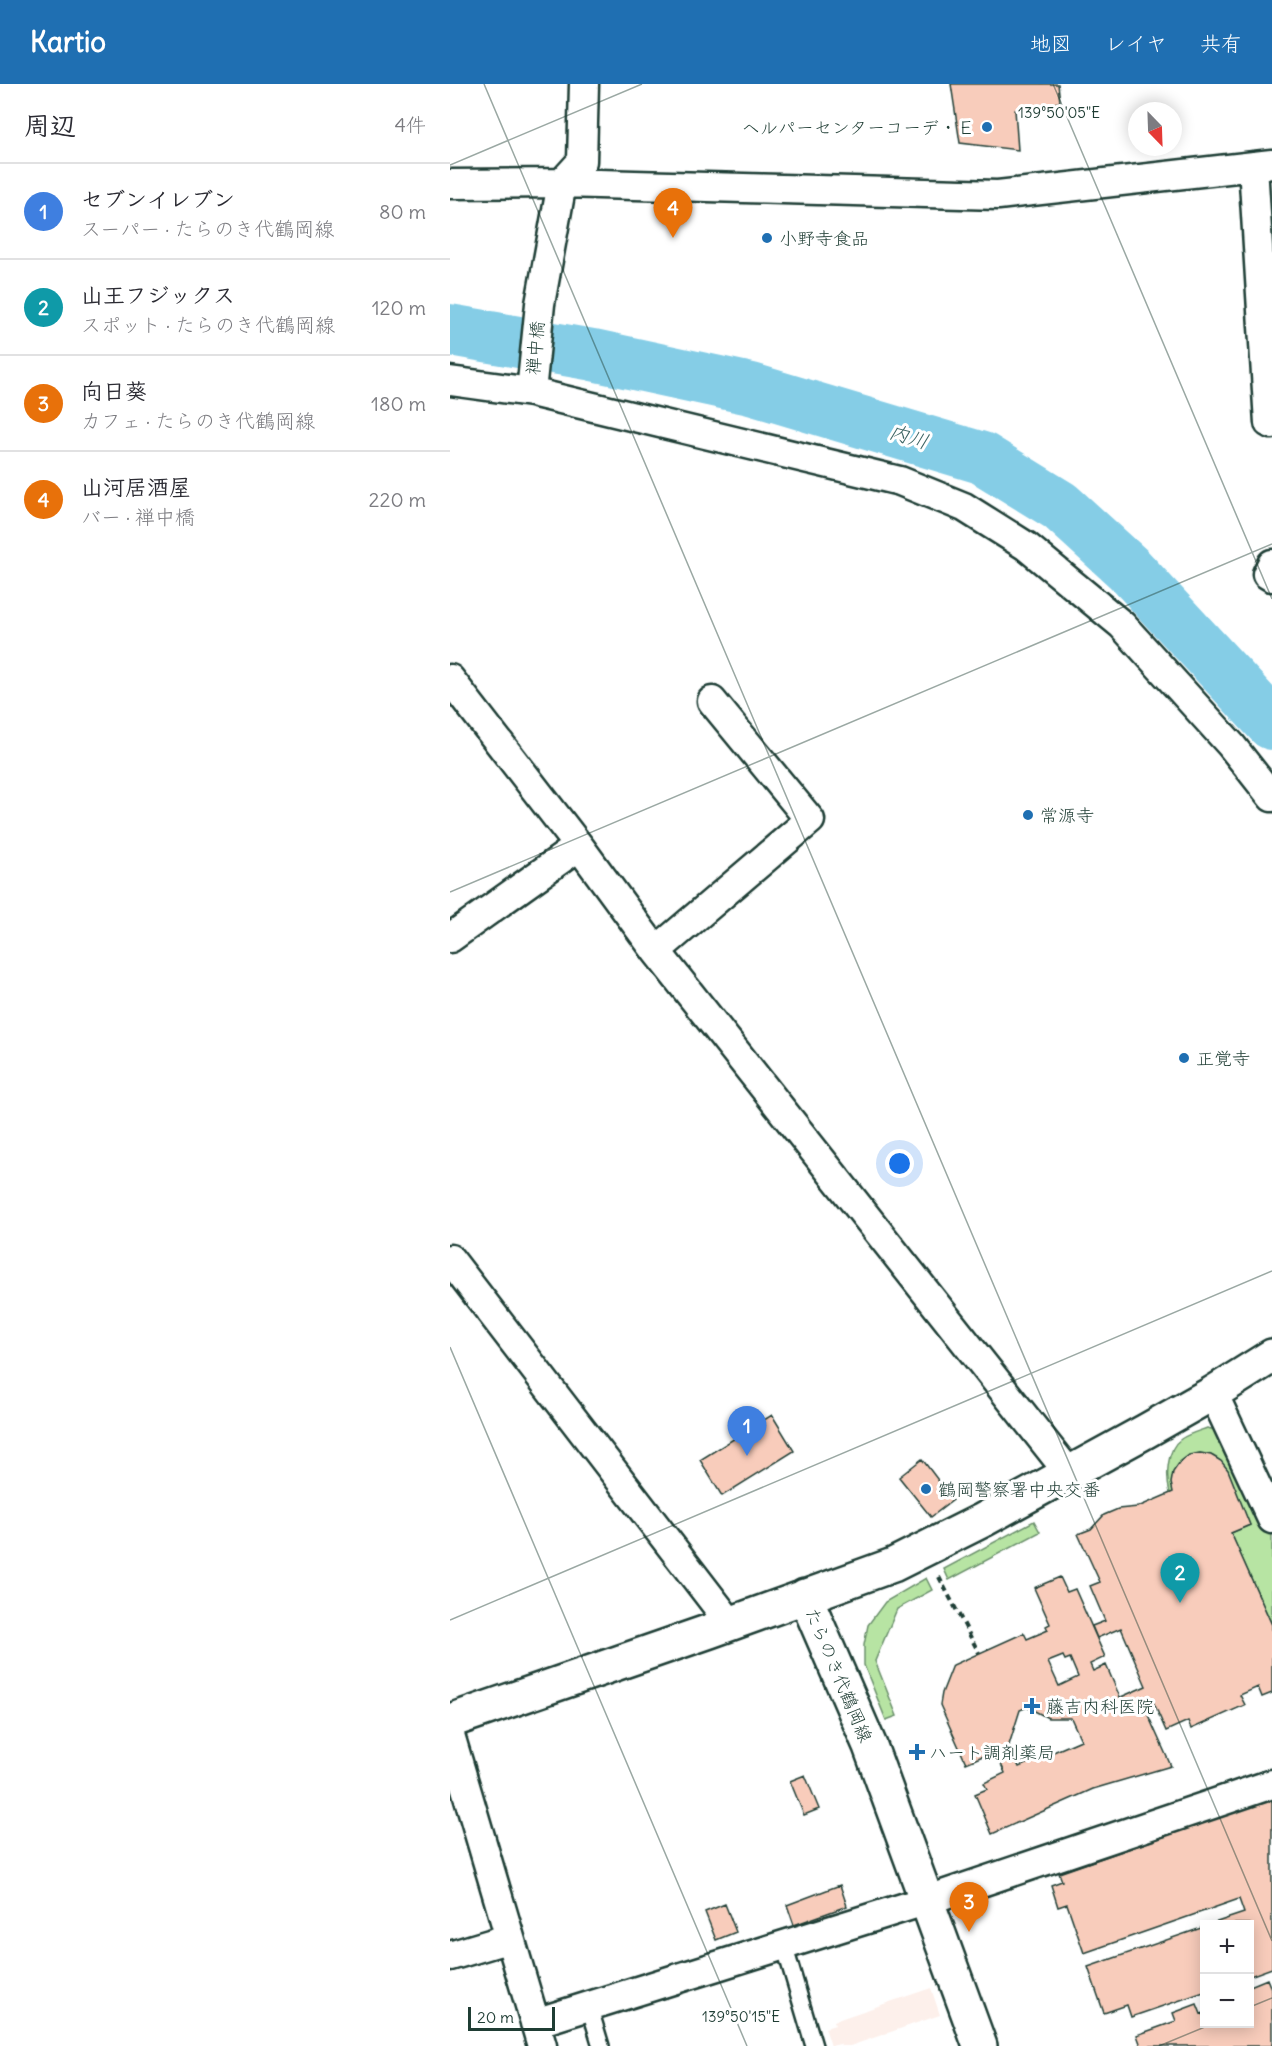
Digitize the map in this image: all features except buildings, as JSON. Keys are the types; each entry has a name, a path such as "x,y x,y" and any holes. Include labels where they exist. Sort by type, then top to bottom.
{"main road":[{"name":"たらのき代鶴岡線","path":"979,2046 928,1900 870,1746 805,1596 893,1565 983,1520 1213,1393 1272,1356"},
{"path":"450,1721 805,1596"}],"street":[{"path":"562,183 582,161 584,84"},
{"path":"450,184 562,183 998,195 1263,165 1269,423 1272,423"},
{"name":"禅中橋","path":"531,392 540,304 562,183"},
{"path":"450,381 531,392 900,481 964,507 1026,546 1122,625 1231,745 1272,797"},
{"path":"1272,564 1267,574 1272,578"},
{"path":"450,679 579,846 656,951 1069,1473"},
{"path":"656,951 810,820 712,701"},
{"path":"450,938 579,846"},
{"path":"450,1259 731,1623"},
{"path":"1213,1393 1272,1519"},
{"path":"450,1735 538,2034 589,2006 928,1900 1272,1784"},
{"path":"450,1956 510,1938"}],"lane":[{"path":"784,1945 814,2046"},
{"path":"589,2006 601,2046"}],"path":[{"path":"939,1576 979,1653"}],"shaded area":[{"path":"931,1988 940,2015 850,2046 840,2044 831,2046 825,2028 835,2025 834,2021"}],"green space":[{"path":"1207,1428 1224,1432 1272,1536 1272,1625 1231,1533 1250,1525 1220,1461 1213,1456 1201,1453 1184,1459 1175,1471 1173,1492 1170,1493 1168,1464 1172,1450 1184,1437"},
{"path":"1034,1521 1040,1532 949,1580 944,1569"},
{"path":"926,1578 932,1590 897,1609 875,1661 897,1716 886,1720 864,1665 864,1645 868,1625 885,1602"}],"waterway":[{"name":"内川","path":"450,330 593,355 751,389 982,458 1060,506 1129,569 1272,724"}],"place":[{"name":"ヘルパーセンターコーデ・Ｅ","path":"987,127"},
{"name":"山河居酒屋","path":"673,238"},
{"name":"小野寺食品","path":"767,238"},
{"name":"常源寺","path":"1028,815"},
{"name":"正覚寺","path":"1184,1058"},
{"name":"セブンイレブン","path":"747,1456"},
{"name":"鶴岡警察署中央交番","path":"926,1489"},
{"name":"山王フジックス","path":"1180,1603"},
{"name":"藤吉内科医院","path":"1032,1706"},
{"name":"ハート調剤薬局","path":"917,1752"},
{"name":"向日葵","path":"969,1932"}]}
